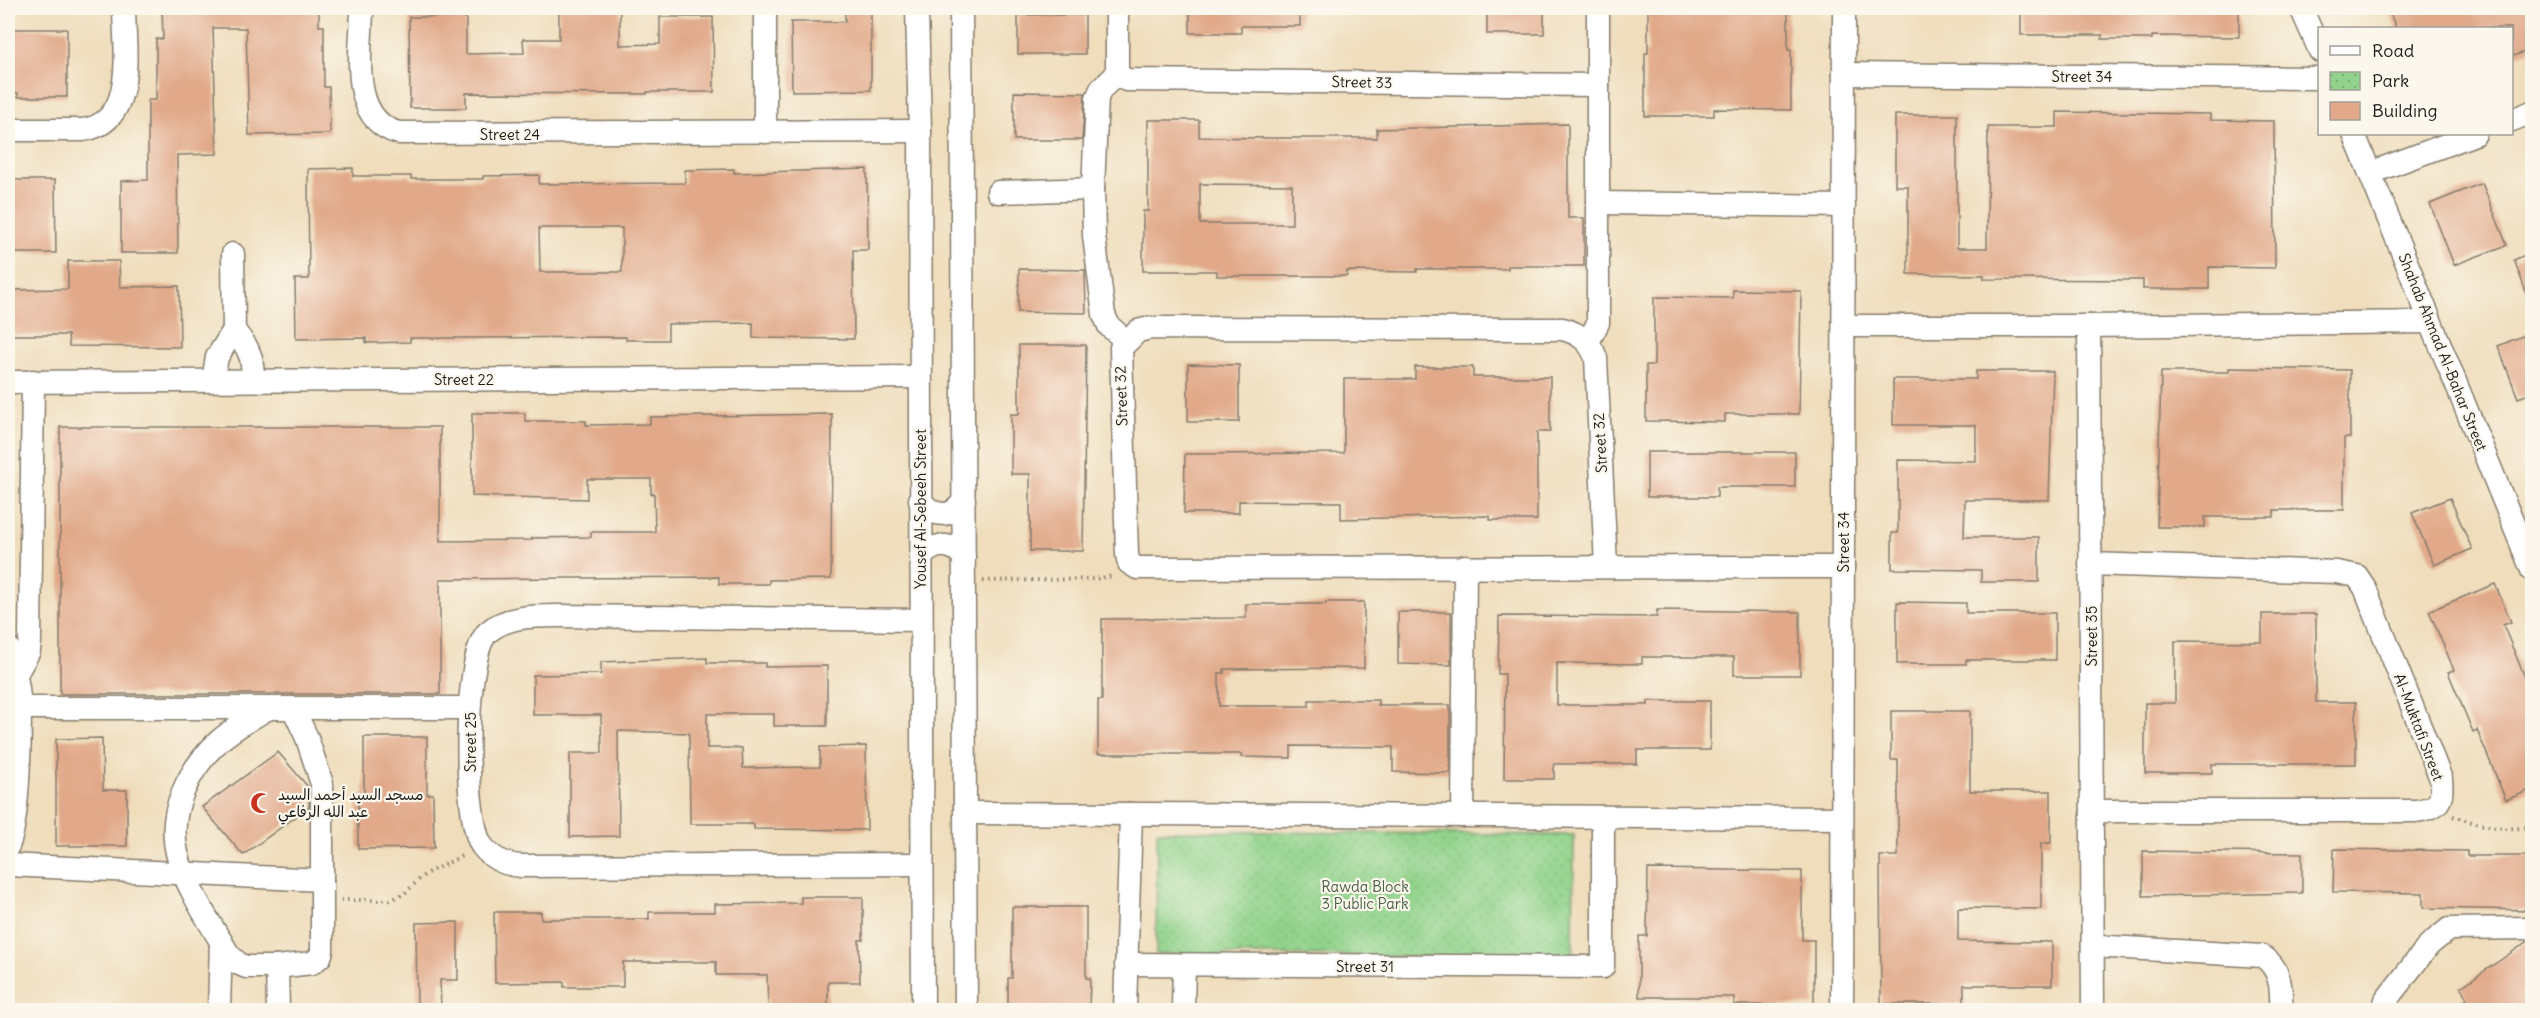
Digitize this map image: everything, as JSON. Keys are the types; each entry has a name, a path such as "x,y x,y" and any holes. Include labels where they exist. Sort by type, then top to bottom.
{"street":[{"path":"8,130 83,130 93,128 108,119 120,98 124,83 124,8"},
{"name":"Street 24","path":"362,8 363,91 371,114 377,122 391,131 410,134 920,131"},
{"path":"765,8 765,132"},
{"name":"Yousef Al-Sebeeh Street","path":"917,8 920,131 920,864 923,1011"},
{"path":"961,8 966,1011"},
{"path":"1117,8 1117,74 1101,89 1097,98 1093,189 1094,236 1104,315 1109,326 1125,341 1138,331 1150,328 1563,329 1581,336 1588,342 1598,323 1598,8"},
{"name":"Street 34","path":"1842,1011 1845,8"},
{"path":"2301,8 2318,49"},
{"name":"Street 33","path":"1117,74 1126,80 1598,85"},
{"name":"Street 34","path":"1844,74 2318,78"},
{"path":"2513,119 2532,112"},
{"name":"Shahab Ahmad Al-Bahar Street","path":"2354,135 2532,570"},
{"path":"2370,173 2472,135"},
{"path":"998,192 1093,189"},
{"path":"1598,203 1844,206"},
{"path":"233,254 234,330 251,358 254,380"},
{"path":"1844,326 2430,322"},
{"name":"Street 35","path":"2089,326 2093,1011"},
{"path":"213,380 217,357 234,330"},
{"name":"Street 32","path":"1125,341 1120,356 1127,555 1132,565"},
{"name":"Street 32","path":"1588,342 1596,358 1606,566"},
{"name":"Street 22","path":"8,382 920,377"},
{"path":"16,674 29,651 30,640 33,381"},
{"path":"920,500 927,510 937,514 948,514 958,509 964,500"},
{"path":"921,557 928,549 948,546 958,550 964,557"},
{"name":"Al-Muktafi Street","path":"2090,564 2337,572 2356,576 2365,588 2441,779 2440,801 2432,808"},
{"path":"1132,565 1141,569 1465,566 1843,567"},
{"path":"1462,816 1465,566"},
{"name":"Street 25","path":"482,846 474,830 471,816 469,708 474,661 482,639 493,628 523,618 558,616 921,620"},
{"path":"8,647 16,674 20,708 13,830 8,846"},
{"path":"20,708 469,708"},
{"path":"269,708 220,741 203,759 187,783 177,809 174,835 177,854 184,874 221,941 233,960 251,967 312,963 320,957 322,951 322,784 307,738 293,708"},
{"path":"2092,812 2416,811 2432,808"},
{"path":"966,813 1842,818"},
{"path":"1125,1011 1131,814"},
{"name":"Street 31","path":"1126,964 1603,968 1603,817"},
{"path":"482,846 496,859 521,866 920,864"},
{"path":"8,865 184,874 322,890"},
{"path":"2382,1010 2386,1000 2428,945 2449,929 2532,927"},
{"path":"219,1011 221,941"},
{"path":"2093,946 2262,956 2274,965 2280,980 2281,1011"},
{"path":"1183,1011 1184,965"},
{"path":"278,967 278,1011"}],"path":[{"path":"965,581 1094,579 1117,575 1132,565"},
{"path":"2432,808 2480,825 2516,829 2532,827"},
{"path":"322,890 390,900 404,894 425,874 482,846"}],"shaded area":[{"path":"1599,1007 1599,1010 1329,1010 1329,1008"}],"green space":[{"name":"Rawda Block 3 Public Park","path":"1157,831 1574,835 1573,958 1156,954"}],"building":[{"path":"162,8 319,8 319,26 324,26 324,87 329,87 330,134 249,135 246,28 213,28 217,154 177,155 178,253 121,253 121,181 148,180 148,100 156,100 156,39 163,39"},
{"path":"559,8 620,8 620,45 660,44 660,17 713,17 714,92 466,93 466,108 410,108 409,17 466,17 466,54 524,53 523,39 559,39"},
{"path":"845,8 871,8 871,90 792,91 791,22 845,22"},
{"path":"1190,8 1300,8 1300,26 1241,26 1241,33 1190,33"},
{"path":"1487,8 1544,8 1544,34 1487,34"},
{"path":"1648,8 1788,8 1791,110 1714,109 1714,116 1645,116"},
{"path":"2021,8 2239,8 2239,37 2152,36 2152,39 2102,39 2102,35 2021,35"},
{"path":"2388,8 2532,8 2532,49 2513,56 2513,27 2396,27"},
{"path":"1018,15 1085,15 1085,54 1018,54"},
{"path":"8,29 67,29 67,97 18,97 18,93 8,93"},
{"path":"1014,92 1085,93 1082,140 1014,140"},
{"path":"2057,112 2210,114 2210,120 2274,121 2275,268 2209,267 2209,289 2143,289 2143,280 1984,279 1984,275 1908,274 1908,186 1895,186 1895,115 1957,115 1957,248 1987,248 1988,127 2057,127"},
{"path":"1148,120 1199,120 1199,137 1270,138 1377,138 1377,129 1568,124 1568,218 1584,218 1584,266 1417,269 1417,272 1347,271 1347,276 1217,276 1217,271 1143,271 1143,211 1148,211","holes":["1200,184 1292,185 1292,224 1200,224"]},
{"path":"353,168 353,176 411,176 411,179 483,179 483,176 539,175 539,184 685,183 685,170 734,169 734,173 867,169 868,250 853,250 854,339 753,338 753,323 668,324 668,340 626,340 626,337 410,338 410,342 366,343 366,338 296,339 295,279 309,279 308,169","holes":["539,228 622,228 622,272 540,272"]},
{"path":"8,180 55,180 56,253 8,253"},
{"path":"2482,183 2507,245 2454,265 2430,204"},
{"path":"2532,252 2532,304 2531,305 2514,260"},
{"path":"68,261 119,261 120,287 179,286 180,347 69,346 68,335 8,335 8,290 68,289"},
{"path":"1019,269 1085,270 1086,313 1018,312"},
{"path":"1733,290 1801,291 1799,414 1725,414 1725,422 1646,421 1646,365 1654,365 1654,297 1733,298"},
{"path":"2532,332 2532,393 2518,398 2498,346"},
{"path":"1019,345 1086,345 1083,551 1030,551 1030,474 1011,474 1011,414 1019,414"},
{"path":"1188,364 1239,365 1239,422 1188,422"},
{"path":"1415,367 1473,367 1473,377 1550,377 1550,432 1537,432 1537,520 1490,520 1490,516 1341,519 1341,502 1239,501 1239,513 1184,513 1185,454 1344,453 1344,379 1415,379"},
{"path":"2229,368 2350,370 2350,438 2344,438 2344,510 2274,510 2274,517 2205,517 2205,527 2157,527 2161,372 2229,372"},
{"path":"1976,371 2053,371 2049,500 1965,500 1964,537 2039,537 2039,582 1981,582 1981,570 1892,569 1892,533 1898,533 1898,460 1976,461 1976,425 1893,425 1893,379 1976,379"},
{"path":"472,413 525,413 525,421 586,421 586,425 650,424 650,417 832,414 831,579 769,580 769,584 719,584 719,577 440,579 440,694 60,694 60,427 440,427 440,541 532,540 532,538 591,537 591,532 655,532 654,493 651,494 651,479 587,479 587,499 472,496"},
{"path":"1647,452 1795,452 1795,487 1717,487 1717,497 1647,497"},
{"path":"2450,498 2472,549 2434,565 2412,513"},
{"path":"2495,584 2511,622 2503,625 2532,694 2532,789 2506,800 2477,730 2473,732 2448,672 2454,670 2429,611"},
{"path":"1326,602 1364,602 1364,668 1224,669 1224,673 1219,673 1219,706 1309,706 1309,700 1378,700 1378,705 1450,705 1450,773 1393,772 1393,747 1291,746 1291,758 1241,757 1241,754 1098,754 1098,700 1102,700 1102,619 1246,618 1246,604 1326,604"},
{"path":"1897,602 1966,603 1966,613 2055,613 2055,660 1966,660 1966,664 1897,664"},
{"path":"1657,610 1800,612 1800,675 1734,675 1734,657 1642,657 1642,664 1557,663 1557,705 1648,705 1648,701 1710,701 1710,750 1637,750 1637,764 1554,764 1554,779 1504,779 1505,674 1498,674 1499,616 1657,617"},
{"path":"1398,612 1451,612 1451,665 1398,664"},
{"path":"2262,614 2316,614 2316,702 2356,702 2356,764 2212,764 2212,773 2145,773 2145,703 2175,703 2175,641 2262,642"},
{"path":"707,658 707,663 765,663 765,667 827,666 827,726 774,726 774,714 707,714 707,748 742,748 743,768 820,767 820,747 866,746 867,830 754,829 754,824 690,824 689,733 618,731 619,836 570,837 570,753 602,753 601,715 533,715 533,675 601,674 601,662"},
{"path":"1891,711 1970,711 1970,791 2051,791 2051,843 2041,843 2041,909 1958,908 1958,941 2052,942 2052,985 1964,985 1964,1004 1881,1004 1880,856 1898,856 1898,760 1891,760"},
{"path":"364,737 427,737 427,794 433,794 434,848 358,849 358,795 364,795"},
{"path":"102,738 103,790 127,790 127,846 56,846 56,739"},
{"name":"مسجد السيد أحمد السيد عبد الله الرفاعي","path":"278,752 309,788 309,807 243,855 202,807"},
{"path":"2334,849 2467,851 2467,856 2532,856 2532,910 2423,908 2423,893 2333,892"},
{"path":"2143,851 2302,853 2302,893 2143,896"},
{"path":"1648,869 1802,871 1802,940 1814,940 1814,1005 1734,1005 1734,997 1639,997 1639,936 1647,936"},
{"path":"801,897 863,897 863,940 859,940 860,982 828,982 828,1011 768,1011 767,975 716,975 716,962 623,962 623,987 564,987 564,982 495,983 494,912 541,912 541,919 649,919 649,912 715,912 715,904 801,903"},
{"path":"1012,907 1086,907 1086,978 1090,978 1089,1011 1008,1011 1008,978 1012,978"},
{"path":"458,922 458,980 440,980 441,1011 417,1011 416,923"},
{"path":"2527,942 2532,942 2532,1011 2449,1011 2467,999 2461,987"}],"place":[{"name":"مسجد السيد أحمد السيد عبد الله الرفاعي","path":"261,803"}]}
